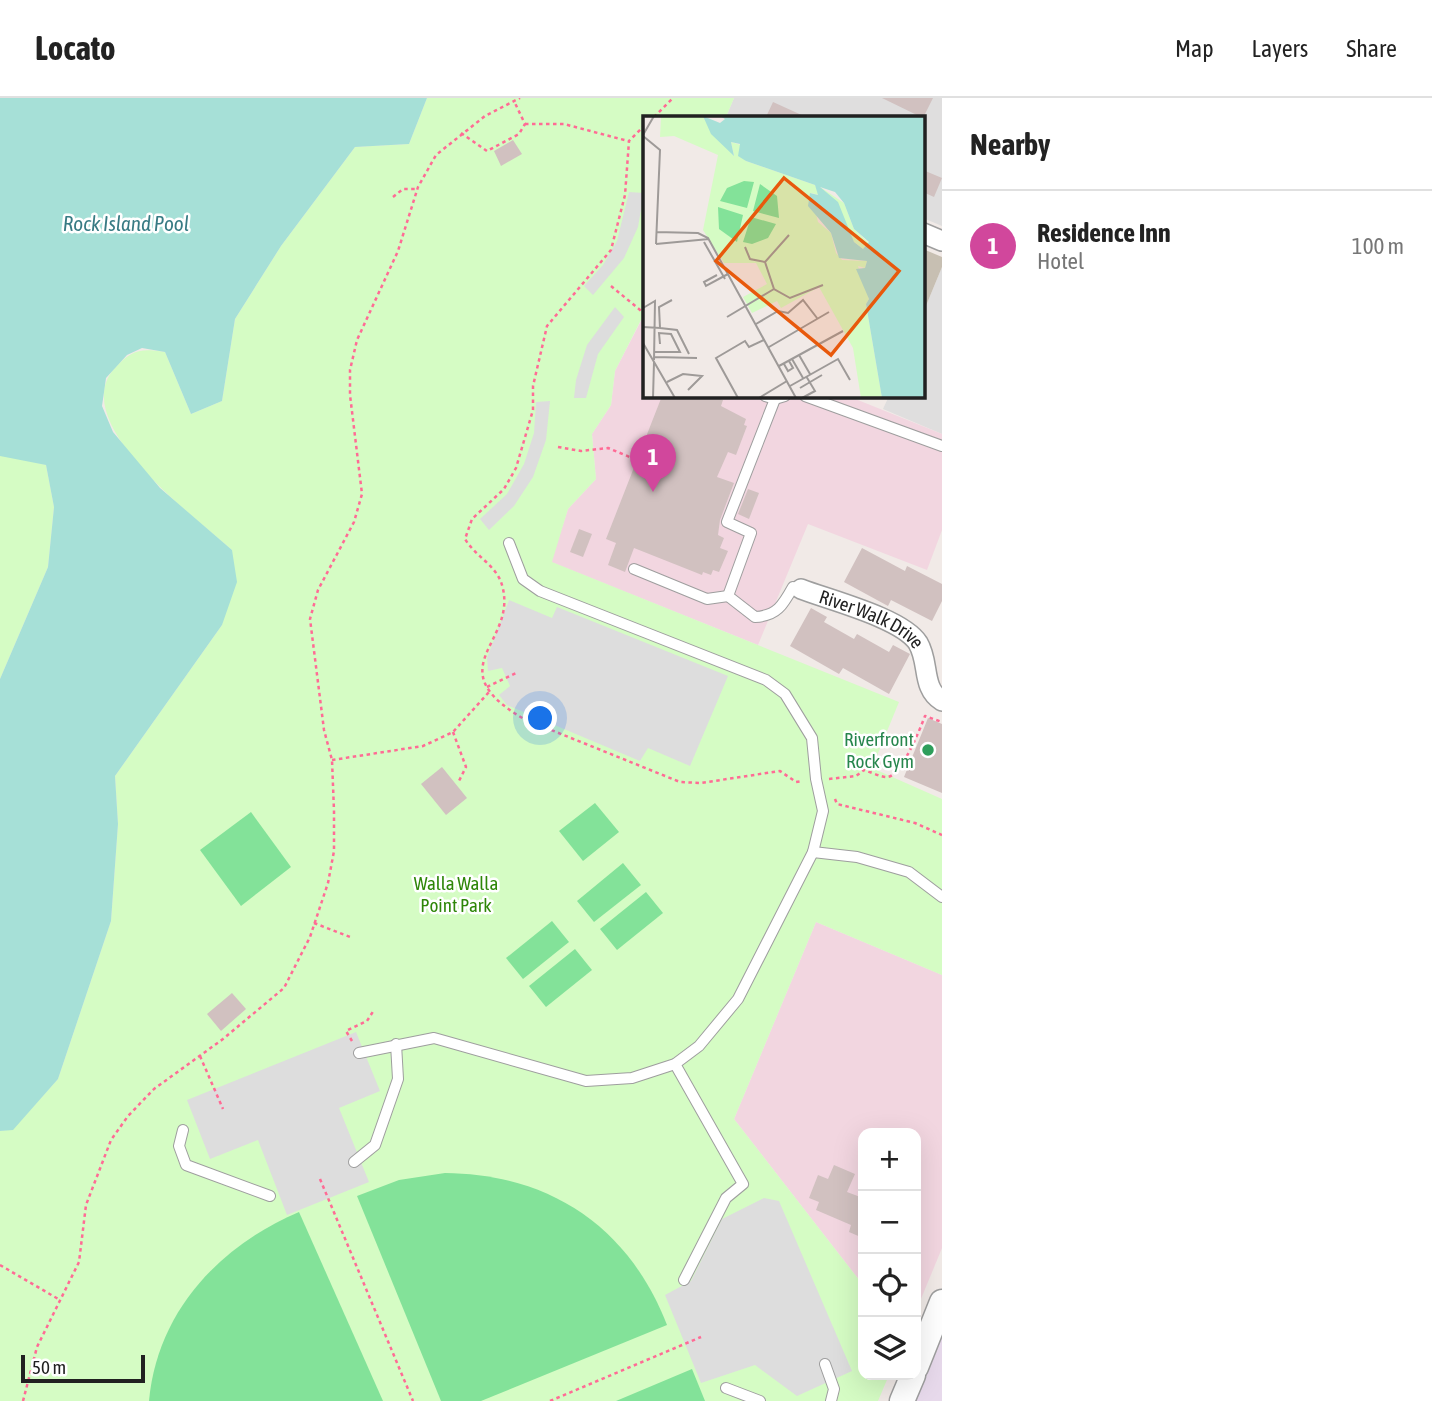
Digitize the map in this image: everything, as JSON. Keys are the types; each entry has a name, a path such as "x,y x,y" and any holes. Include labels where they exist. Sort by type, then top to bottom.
{"street":[{"path":"925,234 942,241"},
{"name":"River Walk Drive","path":"801,589 910,633 921,650 930,690 942,701"},
{"path":"921,1354 942,1302"},
{"path":"902,1401 911,1380"}],"lane":[{"path":"728,596 751,533 727,522 775,397"},
{"path":"808,397 942,446"},
{"path":"359,1053 434,1038 586,1081 605,1082 632,1078 675,1063 699,1046 738,999 813,852 823,811 816,779 812,738 785,694 766,680 540,591 523,579 509,543"},
{"path":"634,569 707,599 728,596 755,617 767,617 781,608 793,587 801,589"},
{"path":"813,852 857,857 909,872 942,897"},
{"path":"354,1162 375,1145 398,1079 396,1044"},
{"path":"675,1063 743,1184 726,1198 684,1280"},
{"path":"183,1130 179,1146 186,1165 270,1196"},
{"path":"825,1364 834,1389 831,1401"},
{"path":"726,1388 760,1401"}],"path":[{"path":"23,1401 37,1347 79,1262 86,1205 111,1140 128,1116 154,1089 200,1056 284,988 314,923 328,883 334,851 332,760 324,730 310,619 318,590 354,522 362,495 350,395 350,370 357,340 398,251 418,189 436,155 461,133 520,98"},
{"path":"655,116 673,98"},
{"path":"514,101 525,124"},
{"path":"461,133 487,151 519,134 525,124"},
{"path":"525,124 564,124 629,141"},
{"path":"643,127 629,141 625,195 611,250 547,326 533,386 533,410 516,468 503,489 468,527 465,539 473,552 498,576 503,586 502,614 485,656 481,674 489,692 506,709 524,719 680,782 701,783 780,771 796,782 816,779"},
{"path":"393,197 403,189 418,189"},
{"path":"611,286 643,312"},
{"path":"558,447 581,451 608,448 637,460"},
{"path":"487,687 518,672"},
{"path":"332,760 423,746 453,732 489,692"},
{"path":"830,786 829,779 856,776 864,770 888,777 893,775 909,754 925,716 942,722"},
{"path":"453,732 466,767 459,781"},
{"path":"832,793 837,804 915,823 942,835"},
{"path":"314,923 350,937"},
{"path":"359,1053 346,1031 366,1021 374,1010"},
{"path":"200,1056 223,1108"},
{"path":"320,1179 412,1401"},
{"path":"0,1265 60,1300"},
{"path":"551,1401 701,1337"}],"shaded area":[{"path":"734,98 942,98 942,226 925,219 925,116 726,116"},
{"path":"629,192 643,193 638,227 624,258 593,295 584,286 603,265 617,241"},
{"path":"925,250 942,257 942,267 925,308"},
{"path":"942,267 942,434 883,409 889,397 925,397 925,308"},
{"path":"615,307 624,317 598,354 586,398 574,398 576,380 587,345"},
{"path":"643,317 643,397 850,397 942,434 942,530 927,570 808,524 758,645 551,562 568,509 596,479 592,434 611,405 615,371"},
{"path":"550,401 546,440 533,477 514,506 489,530 480,519 507,494 524,464 534,433 536,402"},
{"path":"509,600 552,618 557,607 728,676 690,766 648,748 640,761 507,705 499,695 510,686 502,668 488,671 487,658"},
{"path":"816,922 942,975 942,1248 921,1299 921,1128 858,1128 858,1279 734,1119"},
{"path":"356,1032 380,1091 339,1108 369,1182 287,1215 258,1140 210,1159 187,1100"},
{"path":"764,1198 779,1201 852,1371 797,1396 755,1365 701,1383 665,1295 691,1281 722,1219"},
{"path":"942,1333 942,1401 914,1401"}],"green space":[{"name":"Walla Walla Point Park","path":"427,98 734,98 726,116 643,116 643,316 615,371 611,405 592,434 596,479 568,509 552,562 899,702 872,768 942,799 942,975 816,922 734,1119 858,1279 858,1380 887,1380 878,1401 0,1401 0,1131 13,1129 58,1079 111,921 118,824 115,776 222,625 232,550 166,493 121,442 108,416 104,391 114,369 131,354 156,351 165,352 191,414 222,401 235,319 281,246 355,147 409,144"},
{"path":"0,456 46,465 54,507 48,567 0,679"},
{"path":"595,803 619,832 583,861 559,831"},
{"path":"251,812 291,867 241,906 200,850"},
{"path":"623,863 641,885 594,922 577,901"},
{"path":"646,892 663,913 617,950 600,929"},
{"path":"552,921 569,942 523,979 506,958"},
{"path":"575,949 592,970 546,1007 529,986"},
{"path":"445,1173 483,1176 519,1183 551,1196 581,1213 608,1234 631,1260 651,1290 667,1325 481,1401 441,1401 357,1196 399,1180"},
{"path":"299,1212 383,1401 149,1401 154,1369 165,1339 179,1311 197,1286 218,1263 243,1243"},
{"path":"692,1369 705,1401 616,1401"}],"water":[{"name":"Rock Island Pool","path":"0,98 427,98 409,144 355,147 281,246 235,319 222,401 191,414 165,352 142,348 127,355 106,378 102,406 113,432 160,488 232,550 237,582 222,625 115,776 118,824 111,921 58,1079 13,1130 0,1131 0,679 48,567 54,507 46,465 0,456"}],"building":[{"path":"882,98 933,98 924,116"},
{"path":"773,102 804,116 766,116"},
{"path":"513,140 522,154 501,166 494,151"},
{"path":"925,171 942,178 934,197 925,193"},
{"path":"662,397 714,397 723,400 721,406 746,419 744,425 747,426 736,455 728,452 717,477 734,483 720,520 718,535 724,538 720,548 728,551 719,572 713,570 711,575 703,572 702,575 634,548 625,572 608,565 616,543 606,539"},
{"path":"748,489 759,493 749,519 738,514"},
{"path":"579,529 592,534 583,557 570,552"},
{"path":"862,548 905,571 907,566 942,584 942,601 932,621 891,600 888,606 844,582"},
{"path":"811,608 827,617 824,622 854,639 857,634 889,652 893,645 910,654 889,694 843,668 839,674 790,646"},
{"name":"Riverfront Rock Gym","path":"928,718 942,724 942,793 904,777"},
{"path":"442,767 467,798 446,815 421,784"},
{"path":"232,993 246,1009 221,1031 207,1014"},
{"path":"834,1165 855,1174 847,1192 858,1196 858,1236 849,1232 851,1225 816,1210 819,1202 809,1198 818,1175 828,1179"}],"place":[{"name":"Residence Inn","path":"653,492"},
{"name":"Riverfront Rock Gym","path":"928,750"}]}
